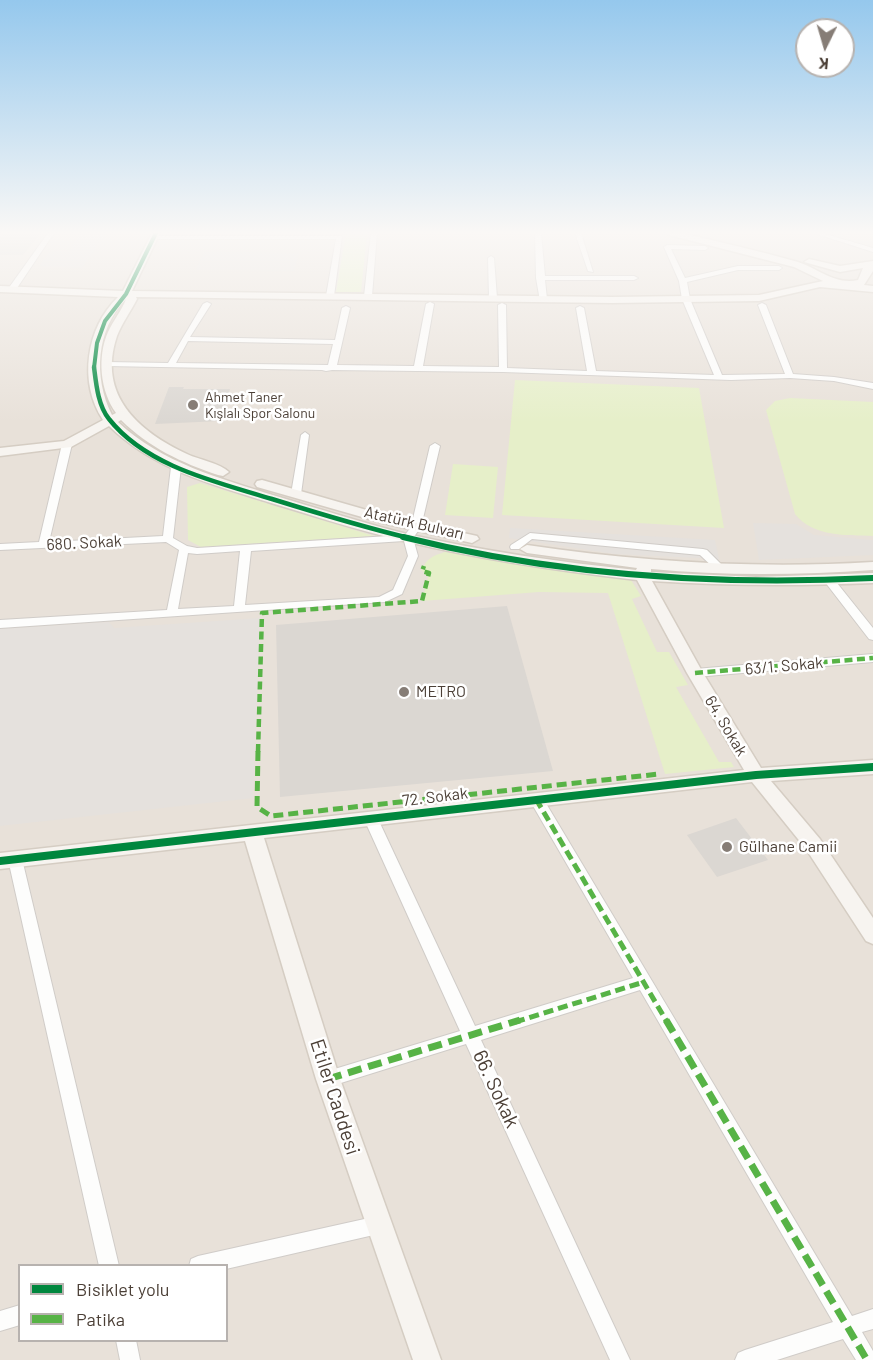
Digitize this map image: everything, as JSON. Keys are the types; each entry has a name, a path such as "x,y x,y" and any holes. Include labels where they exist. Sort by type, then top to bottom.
{"street":[{"path":"108,420 98,392 93,366 97,338 118,300 123,296"},
{"path":"0,452 67,444 108,420 122,415 115,401 107,367 112,338 132,299 129,296"},
{"path":"378,296 498,302 543,299 687,301 765,296"},
{"path":"497,296 503,370"},
{"path":"686,296 719,377"},
{"path":"171,365 207,304"},
{"path":"418,369 430,304"},
{"path":"762,305 790,376"},
{"path":"332,367 346,308"},
{"path":"580,308 591,373"},
{"path":"97,338 112,338"},
{"path":"185,339 339,342"},
{"path":"107,367 171,365 332,367 719,377 790,376 834,379 873,386"},
{"path":"107,367 302,374 332,367"},
{"name":"Atatürk Bulvarı","path":"122,415 149,436 204,466 412,533 515,547 644,570 873,566"},
{"name":"Atatürk Bulvarı","path":"108,420 135,442 176,467 265,496 530,561 828,580 873,578"},
{"path":"296,494 305,435"},
{"path":"43,545 67,444"},
{"path":"0,624 381,600 398,592 413,556 412,533 435,446"},
{"path":"176,467 168,539 184,549 197,551 246,548 412,533"},
{"path":"515,547 530,536 703,552 719,567"},
{"name":"680. Sokak","path":"0,547 168,539"},
{"path":"239,609 246,548"},
{"path":"172,614 184,549"},
{"name":"64. Sokak","path":"644,570 695,674 756,775 813,844 873,935"},
{"path":"828,580 873,636"},
{"name":"63/1. Sokak","path":"695,674 873,658"},
{"name":"72. Sokak","path":"7,860 756,775 873,767"},
{"path":"536,799 867,1360"},
{"name":"66. Sokak","path":"371,819 620,1360"},
{"name":"Etiler Caddesi","path":"252,832 328,1079 427,1360"},
{"path":"7,860 108,1264"},
{"path":"328,1079 644,982"},
{"path":"207,1264 378,1225"},
{"path":"0,1321 18,1316"},
{"path":"746,1360 873,1319"},
{"path":"126,1342 130,1360"}],"shaded area":[{"path":"0,296 873,296 873,1360 0,1360"},
{"path":"753,523 796,524 814,535 873,540 873,555 759,560"},
{"path":"510,528 715,540 719,559 615,554 509,538"},
{"path":"260,618 253,798 0,826 0,629 109,622 114,628"}],"green space":[{"path":"515,380 699,388 724,528 502,515"},
{"path":"790,398 873,402 873,536 841,535 820,531 802,522 795,514 766,410 775,401"},
{"path":"453,464 498,467 493,518 445,515"},
{"path":"200,483 374,536 201,547 188,540 187,487"},
{"path":"445,552 631,580 641,596 632,599 657,652 669,652 688,685 676,687 719,762 731,762 734,767 665,774 608,593 539,592 422,601 429,574 422,571 430,558"}],"building":[{"name":"Ahmet Taner Kışlalı Spor Salonu","path":"169,387 230,389 221,421 155,424"},
{"name":"METRO","path":"507,606 553,771 280,797 276,625"},
{"name":"Gülhane Camii","path":"736,818 768,860 717,877 687,835"}],"marked path":[{"path":"424,566 422,571 429,573 422,601 262,613 257,807 271,816 659,774"},
{"path":"695,673 873,658"},
{"path":"536,799 867,1360"},
{"path":"328,1079 644,982"}],"cycle path":[{"path":"124,296 105,321 94,354 95,377 104,412 127,437 145,450 207,479 357,525 408,538 523,561 639,575 698,579 815,581 873,578"},
{"path":"0,861 756,775 873,767"}],"place":[{"name":"Ahmet Taner Kışlalı Spor Salonu","path":"193,405"},
{"name":"METRO","path":"404,692"},
{"name":"Gülhane Camii","path":"727,847"}]}
